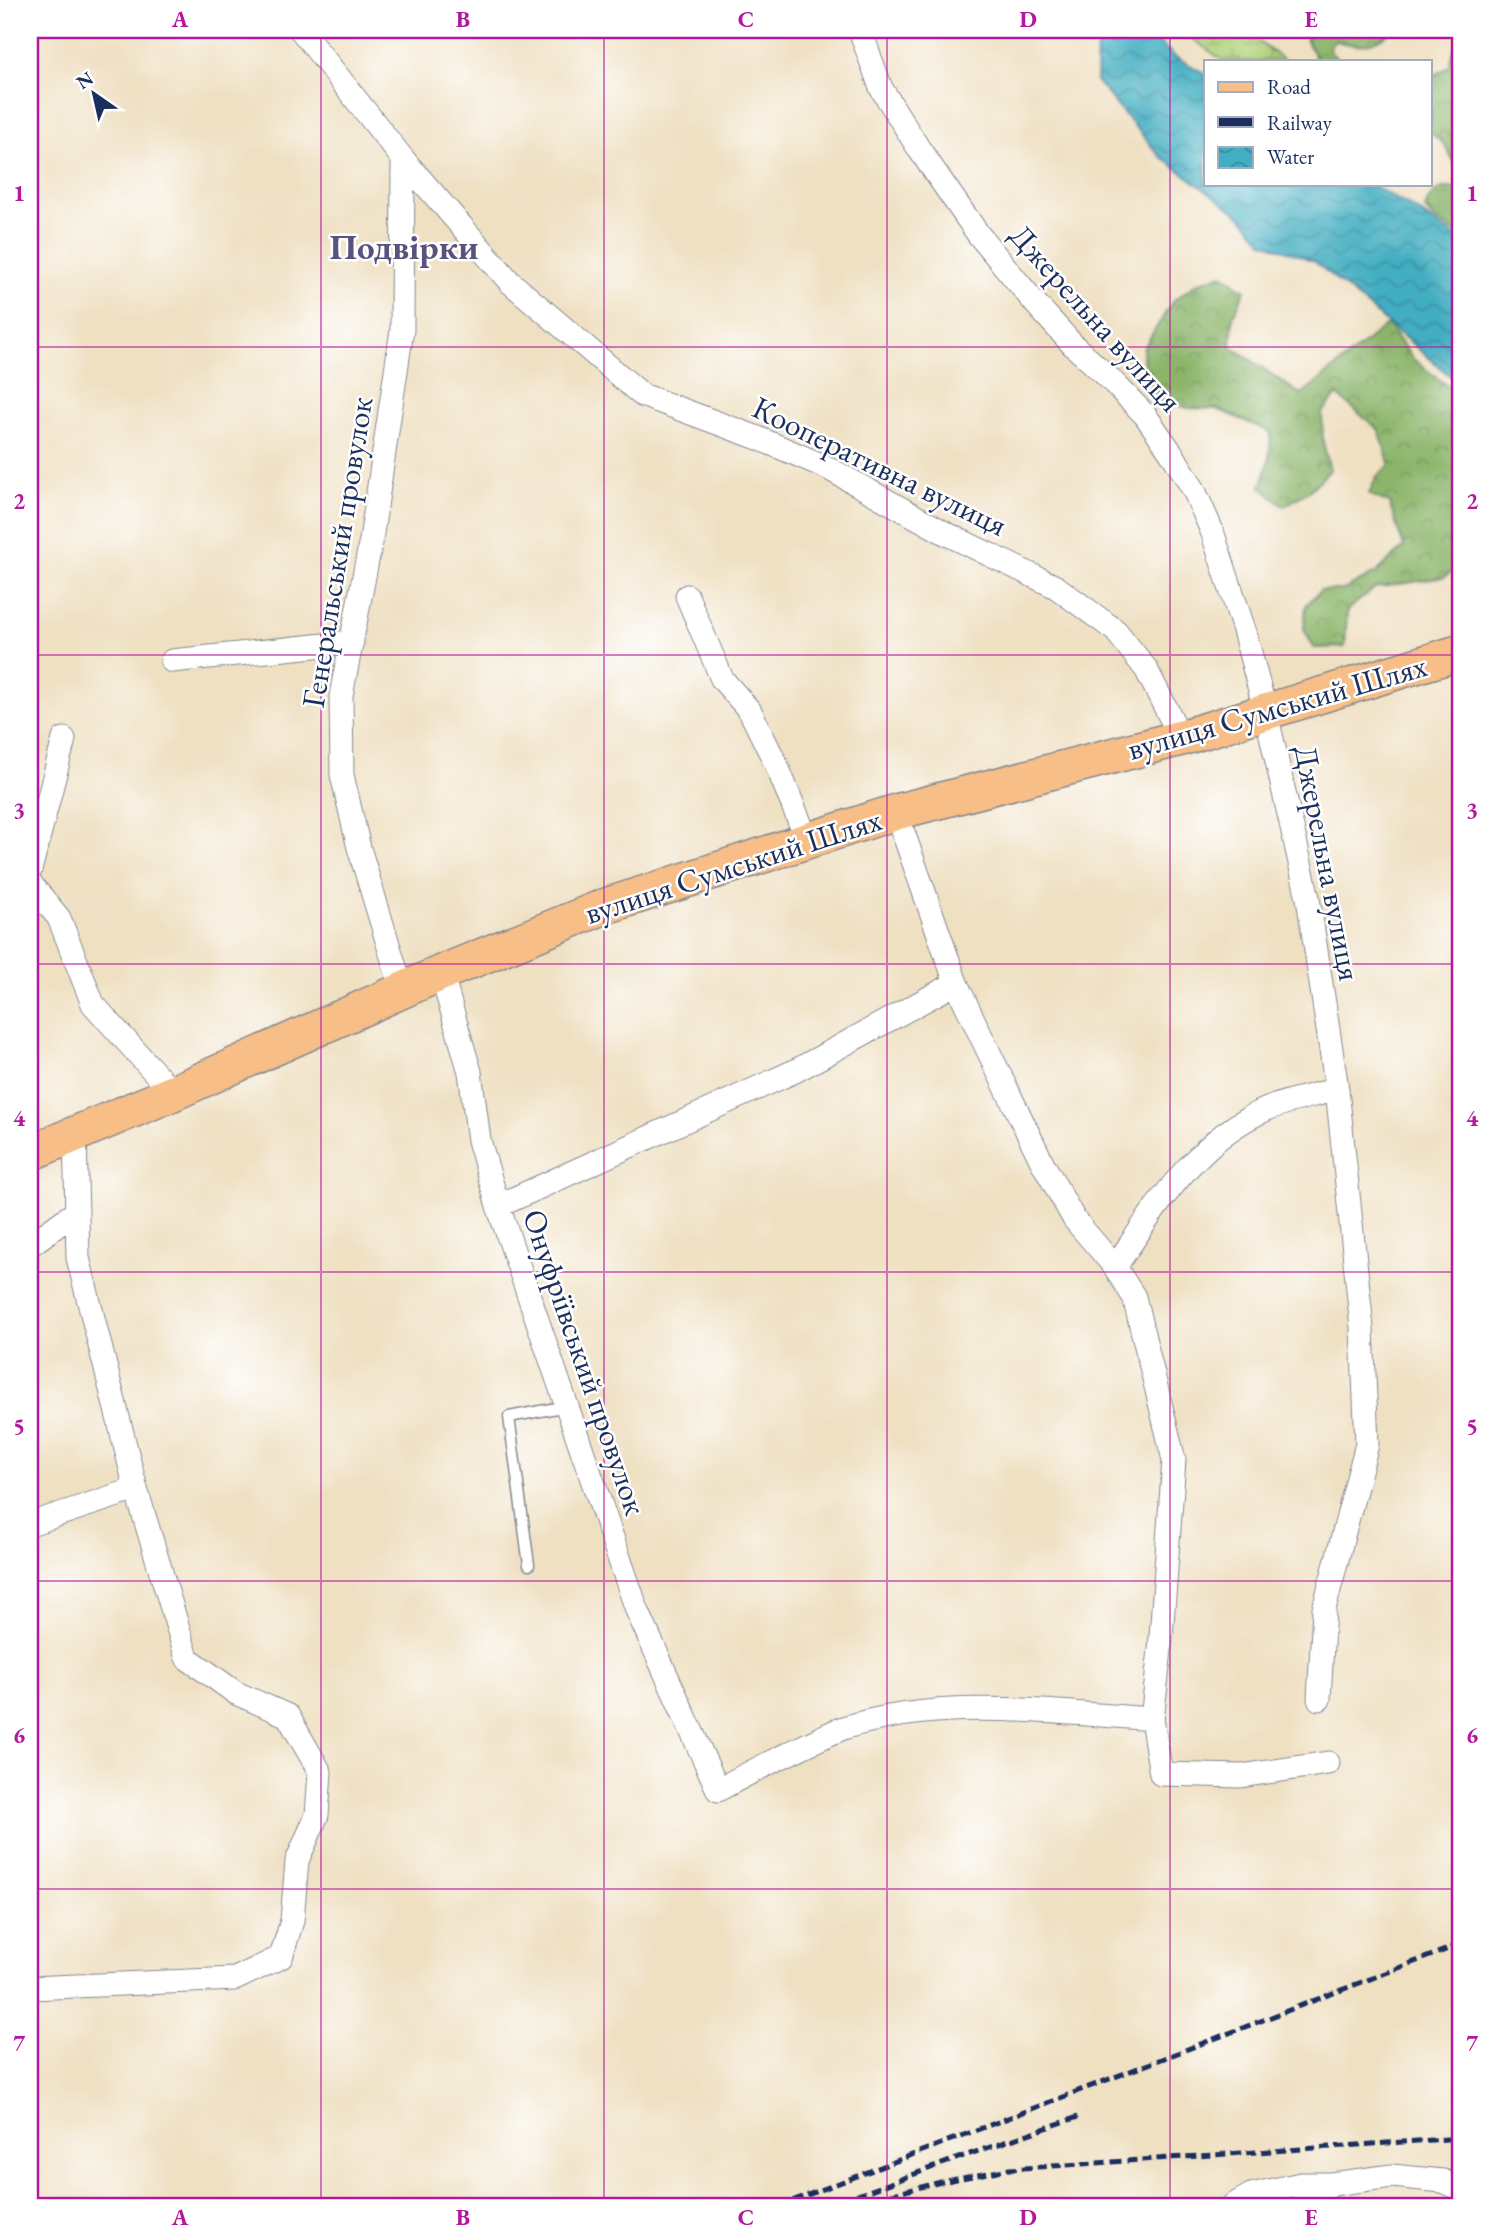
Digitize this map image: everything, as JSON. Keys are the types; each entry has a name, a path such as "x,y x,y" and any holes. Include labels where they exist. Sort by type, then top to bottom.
{"main road":[{"name":"вулиця Сумський Шлях","path":"30,1153 173,1093 441,973 603,907 896,812 1181,738 1461,652"}],"street":[{"name":"Кооперативна вулиця","path":"301,30 403,159 510,282 642,395 758,438 826,467 945,533 1056,587 1116,631 1146,669 1181,738"},
{"name":"Джерельна вулиця","path":"860,30 881,88 919,149 978,234 1050,320 1145,415 1183,471 1212,531 1244,630 1266,713 1308,898 1337,1089 1362,1328 1367,1444 1324,1609 1319,1699"},
{"name":"Генеральський провулок","path":"402,990 359,848 342,775 341,696 371,540 402,330 403,159"},
{"path":"687,596 722,679 750,711 777,766 807,840"},
{"path":"172,662 352,642"},
{"path":"30,870 64,740"},
{"path":"896,812 956,983 1041,1160 1074,1219 1115,1267 1134,1297 1174,1460 1160,1650 1152,1719 1161,1774 1241,1776 1328,1763"},
{"path":"30,883 60,918 93,1004 173,1093"},
{"name":"Онуфріївський провулок","path":"441,973 470,1072 479,1140 560,1407 637,1610 718,1790 755,1769 842,1729 895,1716 957,1710 1013,1709 1152,1719"},
{"path":"498,1206 797,1070 956,983"},
{"path":"1115,1267 1163,1198 1193,1161 1226,1131 1266,1109 1337,1089"},
{"path":"30,1988 235,1979 281,1956 292,1921 297,1861 317,1815 320,1772 288,1716 236,1693 187,1658 136,1489 78,1258 75,1134"},
{"path":"30,1245 77,1212"},
{"path":"30,1524 136,1489"},
{"path":"1232,2206 1251,2195 1301,2184 1392,2176 1443,2181 1461,2189"},
{"path":"1302,2206 1332,2183"}],"lane":[{"path":"529,1565 509,1417 560,1407"}],"green space":[{"path":"1180,30 1242,30 1284,60 1223,60"},
{"path":"1305,30 1391,30 1371,43 1357,45 1336,41 1331,44 1329,51 1339,60 1316,60"},
{"path":"1461,36 1461,173 1443,143 1432,134 1432,76 1449,67"},
{"path":"1443,188 1453,188 1461,194 1461,236 1425,210 1431,196"},
{"path":"1222,274 1245,290 1233,317 1231,346 1300,394 1388,324 1413,359 1461,397 1461,566 1444,577 1375,588 1347,610 1345,647 1314,648 1304,629 1306,605 1321,590 1344,590 1377,572 1404,547 1389,503 1369,494 1376,477 1390,465 1379,430 1337,395 1322,413 1323,442 1330,470 1309,491 1284,506 1261,487 1269,461 1271,432 1217,409 1188,408 1160,400 1144,377 1143,349 1173,301 1196,284"}],"water":[{"path":"1101,30 1146,30 1174,56 1204,73 1204,186 1374,186 1461,240 1461,385 1314,261 1263,242 1242,217 1160,156 1096,81 1097,34"}],"railway":[{"path":"779,2206 1461,1944"},
{"path":"828,2206 1081,2116"},
{"path":"846,2206 941,2182 1009,2169 1461,2138"}],"district":[{"name":"Подвірки","path":"404,246"}]}
